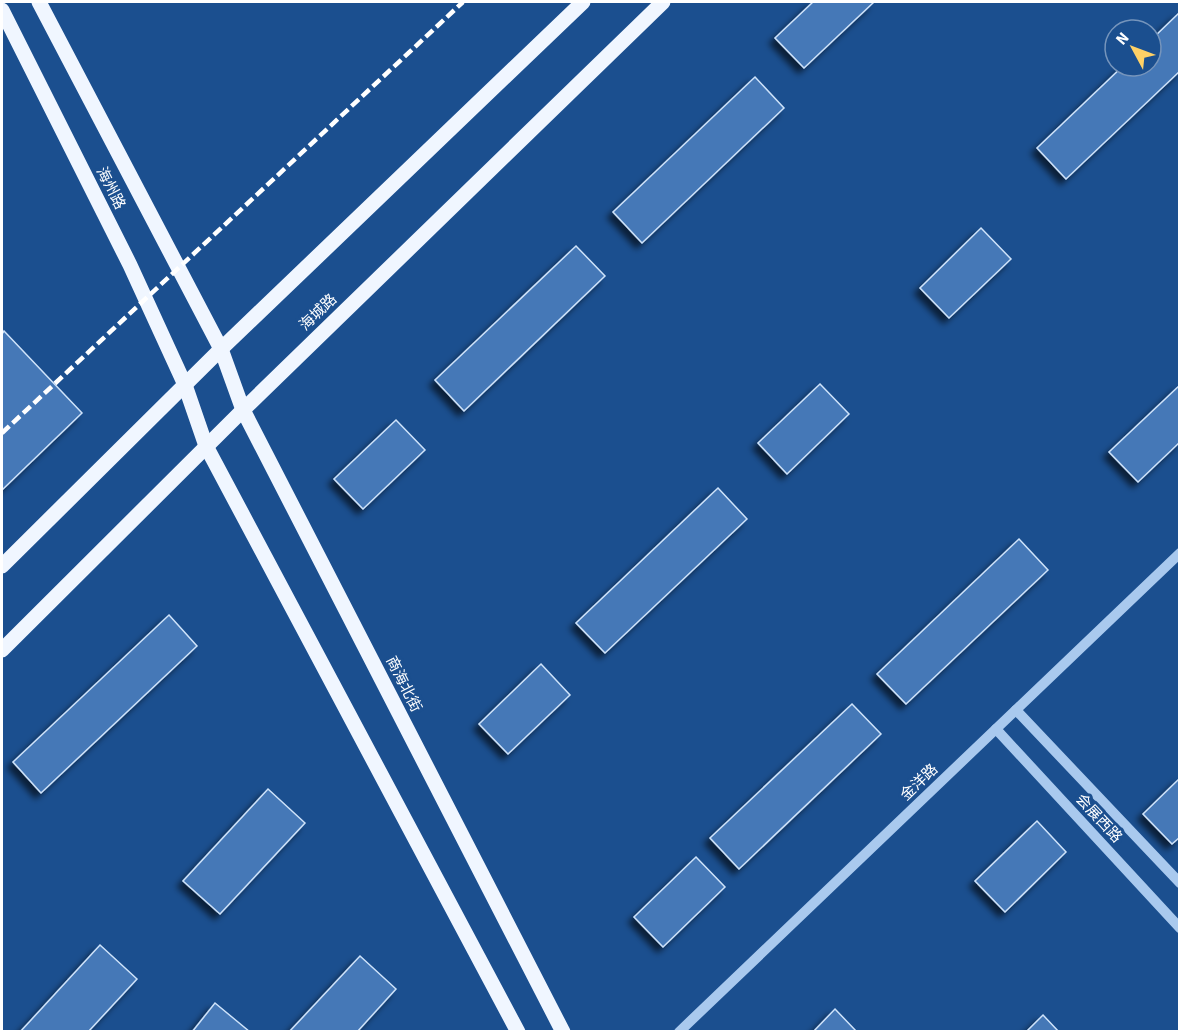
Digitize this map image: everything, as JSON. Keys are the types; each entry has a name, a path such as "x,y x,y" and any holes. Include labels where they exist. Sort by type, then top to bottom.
{"main road":[{"name":"海州路","path":"39,2 221,349"},
{"path":"2,566 221,349 583,2"},
{"name":"海城路","path":"2,650 206,446 663,2"},
{"name":"海州路","path":"2,10 130,265 185,385"},
{"name":"商海北街","path":"221,349 243,410 563,1032"},
{"path":"185,385 206,446 518,1032"}],"street":[{"name":"金洋路","path":"679,1032 1179,553"},
{"name":"会展西路","path":"1016,710 1179,884"},
{"name":"会展西路","path":"996,729 1179,928"}],"building":[{"path":"813,2 874,2 804,68 775,38"},
{"path":"1179,13 1180,71 1066,179 1037,148 1110,78 1163,78 1163,28"},
{"path":"755,77 784,108 642,243 613,212"},
{"path":"981,228 1011,259 949,318 920,288"},
{"path":"576,246 605,276 464,411 435,380"},
{"path":"4,331 82,413 2,490 2,334"},
{"path":"820,384 849,414 787,474 758,443"},
{"path":"1180,385 1180,442 1138,482 1109,452"},
{"path":"396,420 425,450 363,509 334,479"},
{"path":"718,488 747,519 605,653 576,623"},
{"path":"1019,539 1048,570 906,704 877,674"},
{"path":"169,615 197,646 41,793 13,762"},
{"path":"541,664 570,695 508,754 479,724"},
{"path":"852,704 881,734 739,869 710,838"},
{"path":"1180,778 1180,837 1172,844 1143,814"},
{"path":"268,789 305,823 220,914 183,881"},
{"path":"1037,821 1066,852 1005,912 975,881"},
{"path":"696,857 725,887 663,947 634,917"},
{"path":"100,945 137,979 88,1032 20,1032"},
{"path":"360,956 396,989 357,1032 289,1032"},
{"path":"215,1003 250,1032 192,1032"},
{"path":"835,1009 857,1032 813,1032"},
{"path":"1043,1015 1059,1032 1026,1032"}],"railway":[{"path":"2,433 463,2"}]}
